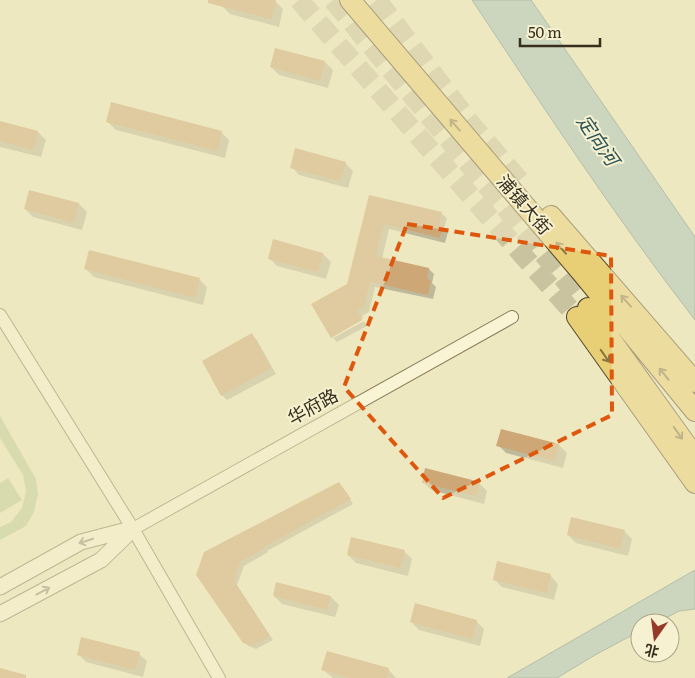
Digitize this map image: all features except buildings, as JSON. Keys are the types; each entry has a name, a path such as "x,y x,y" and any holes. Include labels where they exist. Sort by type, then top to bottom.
{"highway":[{"name":"浦镇大街","path":"350,0 583,274 695,412"},
{"name":"浦镇大街","path":"520,181 695,382"},
{"path":"695,457 582,312 695,483"}],"street":[{"path":"0,315 133,529 219,678"},
{"name":"华府路","path":"0,614 101,560 133,529 512,317"},
{"name":"华府路","path":"0,587 81,542 133,529"}],"highlighted area":[{"path":"407,224 611,256 612,415 443,498 344,387"}],"green space":[{"path":"0,416 36,479 38,494 34,512 26,526 0,540 0,527 11,522 22,508 26,491 23,475 0,438"},
{"path":"8,478 22,500 0,513 0,483"}],"water":[{"name":"定向河","path":"472,0 531,0 695,237 695,320 608,202"},
{"path":"695,570 695,609 675,613 630,613 630,636 557,678 507,678"}],"tunnel":[{"path":"299,0 577,317"},
{"path":"333,0 588,308"},
{"path":"377,0 471,124 520,181"}]}
